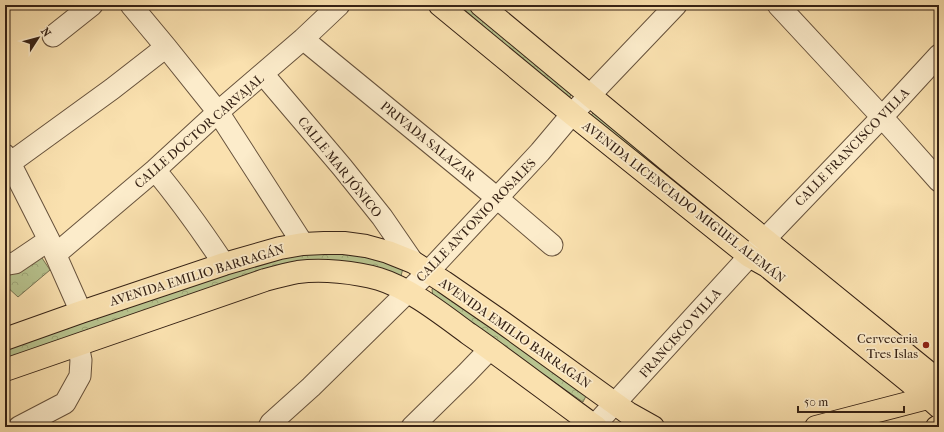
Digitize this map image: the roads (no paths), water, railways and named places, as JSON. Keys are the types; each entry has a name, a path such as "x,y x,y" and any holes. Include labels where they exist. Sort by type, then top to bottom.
{"main road":[{"name":"AVENIDA LICENCIADO MIGUEL ALEMÁN","path":"440,5 572,114 749,256 767,266 933,388"},
{"name":"AVENIDA LICENCIADO MIGUEL ALEMÁN","path":"481,5 765,239 933,388"},
{"path":"661,186 677,168"},
{"name":"AVENIDA EMILIO BARRAGÁN","path":"5,340 81,312 224,264 280,248 324,242 344,243 366,246 388,252 420,267 502,322 628,413 653,427"},
{"name":"AVENIDA EMILIO BARRAGÁN","path":"5,370 265,280 297,272 314,271 351,274 378,279 392,284 423,302 490,349 595,427"},
{"path":"816,427 933,388"}],"street":[{"path":"54,36 92,5"},
{"path":"131,5 218,112 303,244"},
{"name":"CALLE DOCTOR CARVAJAL","path":"5,262 9,264 15,263 52,247 156,170 218,112 303,39 339,5"},
{"name":"CALLE ANTONIO ROSALES","path":"269,427 271,423 311,387 407,292 420,267 497,198 540,152 572,114 676,5"},
{"path":"778,5 939,181"},
{"name":"PRIVADA SALAZAR","path":"303,39 552,245"},
{"path":"81,312 52,247 8,159 112,89 166,47"},
{"name":"CALLE FRANCISCO VILLA","path":"765,239 939,55"},
{"name":"CALLE MAR JÓNICO","path":"263,74 342,167 420,267"},
{"path":"156,170 205,235 224,264"},
{"name":"FRANCISCO VILLA","path":"595,427 614,403 649,367 765,239"},
{"path":"19,427 50,420 65,403 80,376 81,360 78,345"},
{"path":"412,427 490,349"}],"place":[{"name":"Cerveceria Tres Islas","path":"926,345"}]}
